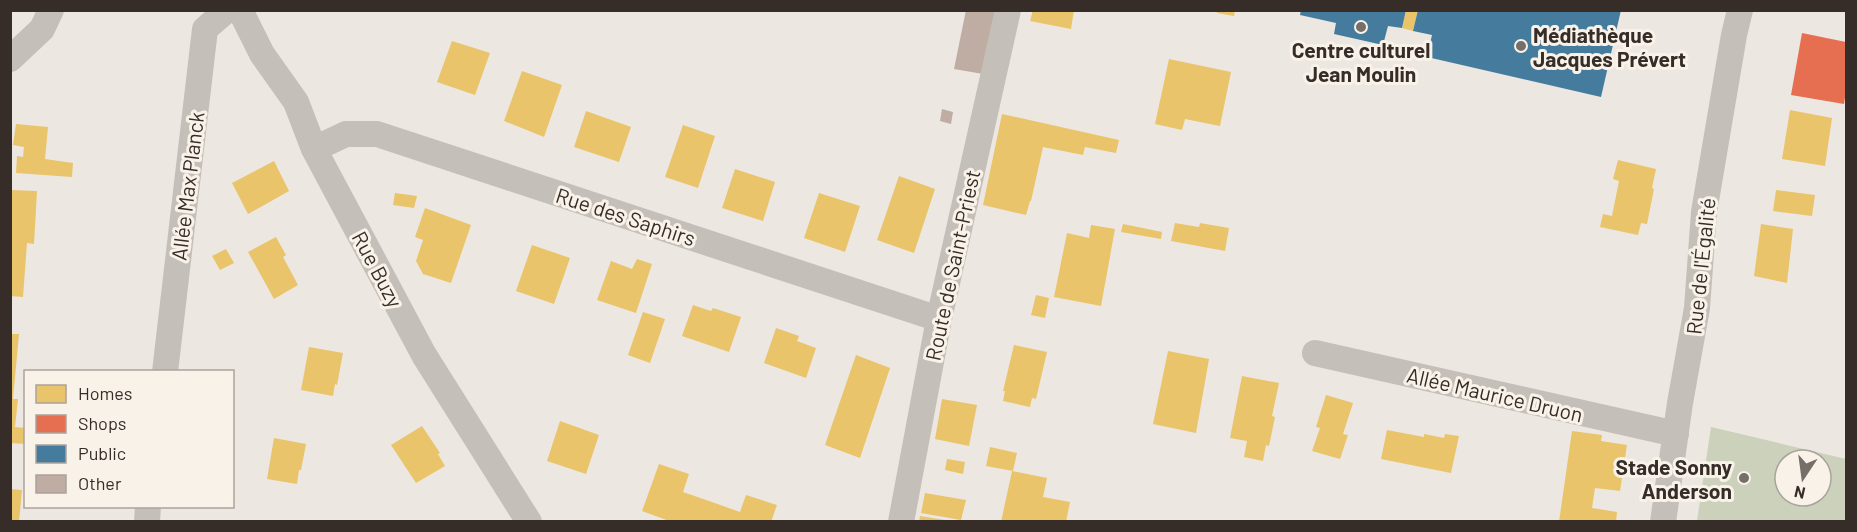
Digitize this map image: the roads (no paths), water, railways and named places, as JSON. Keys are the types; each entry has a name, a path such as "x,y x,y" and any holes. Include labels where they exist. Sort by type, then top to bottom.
{"street":[{"path":"10,59 42,29 51,10"},
{"name":"Allée Max Planck","path":"165,370 205,29 227,10"},
{"name":"Rue Buzy","path":"240,10 262,54 296,102 314,149 424,355 530,522"},
{"name":"Route de Saint-Priest","path":"901,522 939,319 1008,10"},
{"name":"Rue de l'Égalité","path":"1663,522 1697,308 1704,212 1740,10"},
{"name":"Rue des Saphirs","path":"314,149 346,134 377,134 939,319"},
{"name":"Allée Maurice Druon","path":"1315,353 1676,434"}],"place":[{"name":"Centre culturel Jean Moulin","path":"1361,27"},
{"name":"Médiathèque Jacques Prévert","path":"1521,46"},
{"name":"Stade Sonny Anderson","path":"1744,478"}]}
